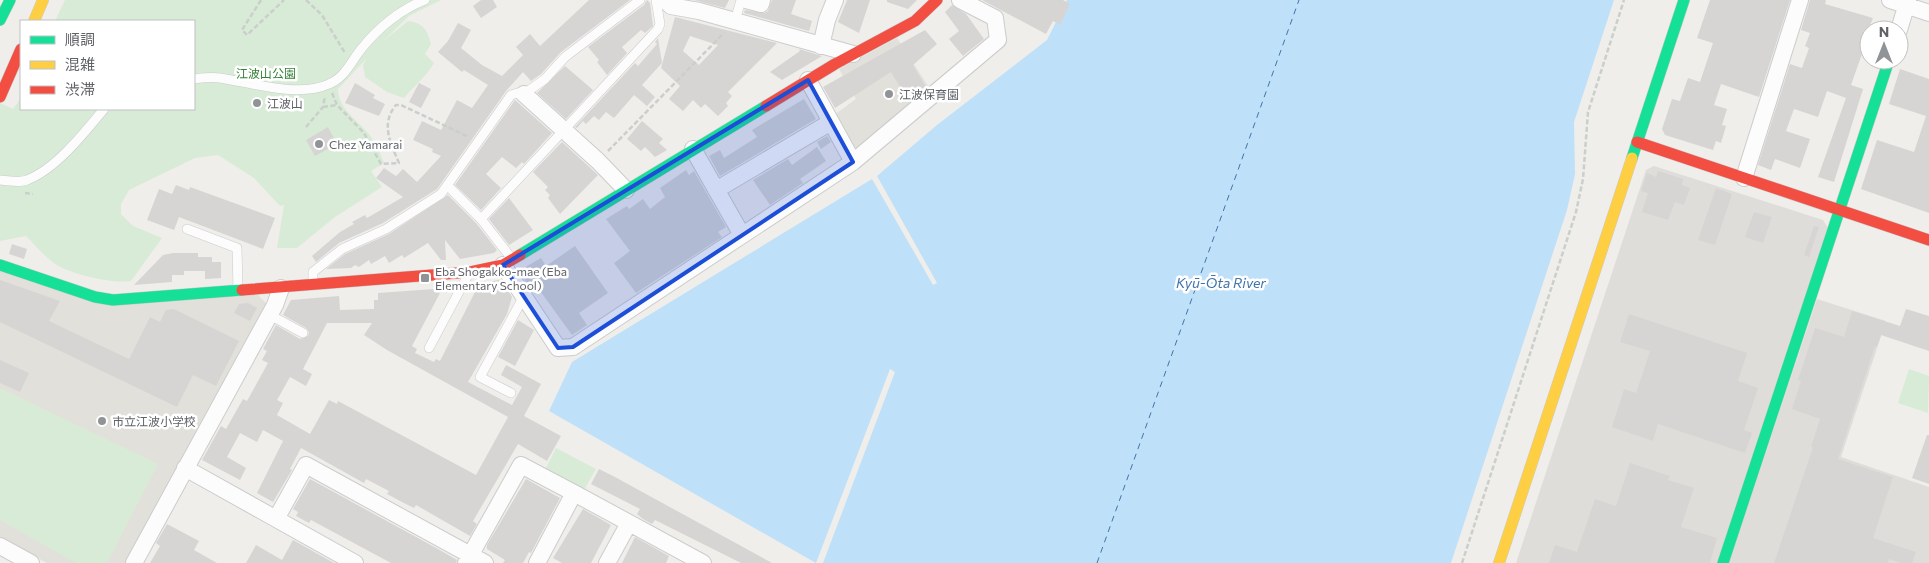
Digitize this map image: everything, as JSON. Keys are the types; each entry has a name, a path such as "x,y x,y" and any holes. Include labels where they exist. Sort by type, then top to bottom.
{"street":[{"path":"0,20 10,0"},
{"path":"34,20 43,0"},
{"path":"665,0 671,6 699,11 853,54"},
{"path":"746,0 761,4 762,0"},
{"path":"821,46 827,20 835,0"},
{"path":"0,265 95,297 113,300 470,272 508,262 808,80 915,21 938,0"},
{"path":"508,262 524,296 558,348 573,346 854,162 998,40 995,18 960,0"},
{"path":"1499,563 1684,0"},
{"path":"1744,178 1800,0"},
{"path":"1890,0 1907,3 1929,13"},
{"path":"1902,20 1907,3"},
{"path":"0,97 20,51"},
{"path":"1723,563 1886,70"},
{"path":"808,80 854,162"},
{"path":"524,94 598,161 626,190"},
{"path":"716,190 831,122"},
{"path":"1637,142 1929,240"},
{"path":"693,149 742,235"},
{"path":"134,563 270,315 281,288"},
{"path":"468,559 522,464 629,523 681,558 703,563"},
{"path":"276,518 306,465 468,559 485,563"},
{"path":"185,468 356,563"},
{"path":"537,563 574,494"},
{"path":"607,563 629,523"},
{"path":"0,546 31,563"}],"lane":[{"path":"195,79 218,78 295,90 329,84 344,74 361,48 374,35 414,4 425,0"},
{"path":"313,285 313,272 342,249 386,229 441,194 510,95 521,92 524,94 545,79 566,57 640,0"},
{"path":"481,219 658,29 660,24 656,0"},
{"path":"735,21 742,0"},
{"path":"0,180 26,181 45,170 68,149 103,110"},
{"path":"448,186 481,219 508,262"},
{"path":"187,229 237,248 238,291"},
{"path":"429,348 470,272"},
{"path":"511,393 480,377 524,296"},
{"path":"270,315 303,333"}],"path":[{"path":"261,0 242,30 246,35 284,0"},
{"path":"306,0 322,15 346,55 347,65 344,74"},
{"path":"1462,563 1576,212 1583,179 1588,112 1624,0"},
{"path":"598,161 735,21"},
{"path":"331,89 337,105 364,133 381,164 399,163 390,146 387,134 392,110 396,105 401,105 478,140"},
{"path":"306,128 323,107 325,96"},
{"path":"323,107 337,105"}],"highlighted area":[{"path":"808,80 853,162 573,347 558,348 503,265"}],"shaded area":[{"name":"江波保育園","path":"897,38 930,89 862,148 852,147 834,115 856,99 839,69"},
{"path":"1654,166 1823,220 1828,228 1717,563 1516,563 1646,170"},
{"name":"市立江波小学校","path":"0,268 95,301 258,295 268,305 125,563 47,563 0,538"},
{"path":"1817,299 1886,321 1841,457 1929,487 1929,563 1729,563"}],"green space":[{"name":"江波山公園","path":"65,0 441,0 409,16 382,42 408,21 421,25 428,34 431,44 425,54 434,63 424,77 404,98 387,92 365,77 363,65 367,58 338,89 341,102 374,141 384,163 371,171 382,187 335,217 297,248 277,248 284,205 280,206 254,178 218,155 195,158 129,190 121,204 121,214 133,226 162,238 131,281 123,282 91,277 62,268 47,258 26,236 0,241 0,103 13,109 20,99 20,110 195,110 195,20 55,20"},
{"path":"1909,369 1929,376 1928,413 1898,403"},
{"path":"0,388 158,464 107,563 76,563 0,520"},
{"path":"556,448 596,469 584,490 545,470"}],"water":[{"name":"Kyū-Ōta River","path":"1067,0 1614,0 1574,122 1575,174 1567,210 1451,563 823,563 895,372 890,369 816,563 549,411 572,362 872,179 933,285 937,283 877,176 937,125 1047,40"}],"building":[{"path":"481,0 493,0 497,7 481,18 473,6"},
{"path":"589,0 630,0 561,52 541,74 531,81 523,72 506,91 437,189 383,223 339,243 316,262 312,256 340,232 354,224 352,222 365,215 367,218 403,197 376,178 384,168 396,176 403,169 417,182 441,156 432,152 433,149 413,140 422,121 441,130 457,100 472,108 488,85 464,70 462,72 438,52 448,41 458,23 471,30 461,48 482,65 502,76 523,55 516,47 530,34 540,46"},
{"path":"647,0 650,3 653,26 645,33 641,30 622,47 627,53 607,75 597,62 599,60 588,47 644,5"},
{"path":"694,0 729,0 725,8"},
{"path":"772,0 796,0 791,14 812,21 809,31 744,13 745,10 764,13 768,11"},
{"path":"847,0 870,0 859,33 838,22"},
{"path":"887,0 917,0 908,9 887,2"},
{"path":"982,0 1063,0 1070,4 1060,25 1053,21 1046,34"},
{"path":"1710,0 1790,0 1759,97 1721,84 1714,105 1727,109 1722,125 1726,126 1721,143 1716,141 1713,150 1665,135 1662,129 1672,99 1680,101 1688,78 1700,82 1713,43 1697,38"},
{"path":"1810,0 1826,0 1825,4 1873,18 1872,20 1859,20 1859,62 1851,85 1863,89 1834,182 1818,177 1846,98 1827,91 1818,117 1794,109 1786,131 1810,139 1800,168 1775,159 1771,170 1758,165 1790,64 1802,68 1809,48 1805,46 1810,33 1801,30"},
{"path":"952,5 966,14 984,39 963,56 949,39 959,31 945,12"},
{"path":"675,17 777,43 728,92 732,96 726,103 728,106 718,116 705,104 701,108 693,100 683,111 669,99 680,86 661,68","holes":["690,36 718,45 699,65 683,51"]},
{"path":"925,30 937,44 913,65 926,87 908,100 891,72 835,108 823,87"},
{"path":"658,38 662,63 642,85 655,97 647,106 634,95 614,118 606,112 599,120 594,116 586,124 583,121 577,128 575,127 635,63 638,66 657,44 655,42"},
{"path":"799,49 822,56 782,80 770,72 800,51"},
{"path":"565,66 593,90 566,119 537,93"},
{"path":"1900,70 1929,79 1929,213 1861,189 1877,140 1914,152 1926,116 1889,104"},
{"path":"355,83 375,95 373,98 385,104 379,116 345,103"},
{"path":"419,83 431,89 421,108 409,102"},
{"path":"804,99 816,119 720,176 709,156 720,150 724,158 757,137 752,130"},
{"path":"515,100 552,133 524,164 522,162 516,168 502,157 486,174 501,188 481,210 455,185"},
{"path":"642,121 663,139 659,143 667,150 655,157 645,147 641,151 627,139"},
{"path":"328,127 337,144 315,156 306,140"},
{"path":"827,136 831,142 821,149 817,142"},
{"path":"562,142 598,175 560,214 548,198 550,195 545,190 548,187 533,172"},
{"path":"817,147 826,161 800,179 803,183 770,205 753,180 788,159 792,165"},
{"path":"686,170 689,175 694,171 726,227 718,232 722,237 636,293 614,263 630,251 606,219 627,206 629,209 643,199 650,209 665,197 660,188"},
{"path":"1658,171 1683,179 1682,185 1690,188 1684,205 1675,202 1668,220 1642,212 1648,193 1641,191 1647,173 1656,177"},
{"path":"176,185 189,190 190,187 275,218 263,249 179,217 174,230 147,220 159,189 172,194"},
{"path":"1716,188 1732,194 1715,245 1698,240"},
{"path":"448,195 476,223 497,250 494,253 460,259 445,240 446,260 441,260 428,243 404,258 402,255 389,263 385,256 371,264 369,260 359,267 355,265 351,268 326,269 345,254 389,234"},
{"path":"509,198 533,230 509,245 489,219"},
{"path":"1754,212 1772,217 1763,243 1745,237"},
{"path":"1814,226 1819,227 1809,257 1804,255"},
{"path":"12,244 27,249 24,259 9,254"},
{"path":"575,246 608,293 579,313 587,325 572,335 538,288 533,292 523,277 528,274 527,266 541,258 546,266"},
{"path":"198,253 198,257 212,257 212,262 221,262 221,278 205,279 205,271 184,271 184,275 172,275 172,282 134,285 163,255"},
{"path":"0,280 60,301 49,321 129,359 150,317 160,322 166,310 174,309 239,341 216,386 193,375 177,407 0,322"},
{"path":"498,280 503,282 512,297 507,314 468,382 512,405 522,387 501,375 506,365 541,384 524,416 561,436 547,461 518,444 473,521 477,524 470,536 416,505 414,508 387,494 389,491 366,479 364,483 301,448 290,469 292,470 273,502 257,493 283,441 263,430 257,442 240,433 227,457 246,468 240,480 202,460 221,426 226,429 243,399 247,401 268,363 262,360 267,351 263,349 276,325 300,339 308,336 309,332 306,328 283,315 291,300 339,296 340,310 374,309 374,300 378,300 378,293 448,288 448,292 440,293 412,346 417,349 415,353 434,362 436,359 440,361 476,290 480,292 484,283","holes":["327,323 372,323 364,335 387,350 508,417 476,475 338,401 337,404 329,400 310,434 277,415 283,403 277,400 290,377 306,386 312,374 303,369"]},
{"path":"248,303 257,308 250,321 234,313 239,304"},
{"path":"1906,309 1929,316 1929,351 1881,335 1877,347 1875,346 1838,459 1893,477 1873,538 1916,552 1912,563 1901,563 1889,559 1888,563 1774,563 1813,447 1811,447 1820,419 1792,409 1801,381 1798,380 1815,328 1844,337 1852,311 1900,326"},
{"path":"1629,314 1747,353 1738,381 1758,388 1744,430 1752,433 1745,453 1658,424 1653,441 1612,427 1624,389 1636,393 1650,351 1620,342"},
{"path":"518,320 534,330 515,366 498,357"},
{"path":"0,360 29,373 20,392 0,383"},
{"path":"1927,435 1929,435 1929,484 1912,478"},
{"path":"1630,463 1670,476 1668,480 1694,488 1681,527 1717,538 1710,563 1549,563 1555,545 1577,552 1595,499 1616,506"},
{"path":"599,469 772,563 741,563 655,520 652,524 637,514 640,509 591,484"},
{"path":"310,479 438,549 457,560 456,563 391,563 311,520 309,523 296,516 298,512 293,509"},
{"path":"526,479 560,498 531,553 529,552 523,563 503,563 505,560 487,549 487,545"},
{"path":"583,509 611,525 591,563 562,563 553,558"},
{"path":"167,524 199,541 194,550 217,563 150,563 160,546 156,543"},
{"path":"635,537 669,556 666,563 622,563"},
{"path":"293,540 334,563 246,563 256,545 282,560"}],"ferry route":[{"path":"1097,563 1299,0"}],"traffic: fast":[{"path":"0,20 10,0"},
{"path":"1632,158 1684,0"},
{"path":"1723,563 1886,70"},
{"path":"520,255 766,106"},
{"path":"0,265 95,297 113,300 242,290"}],"traffic: slow":[{"path":"34,20 43,0"},
{"path":"1499,563 1632,158"}],"traffic: jam":[{"path":"766,106 835,64 915,21 937,0"},
{"path":"0,97 20,51"},
{"path":"1637,142 1929,240"},
{"path":"242,290 470,272 503,265 520,255"}],"place":[{"name":"江波保育園","path":"889,94"},
{"name":"江波山","path":"257,103"},
{"name":"Chez Yamarai","path":"319,144"},
{"name":"Eba Shogakko-mae (Eba Elementary School)","path":"425,278"},
{"name":"市立江波小学校","path":"102,421"}]}
